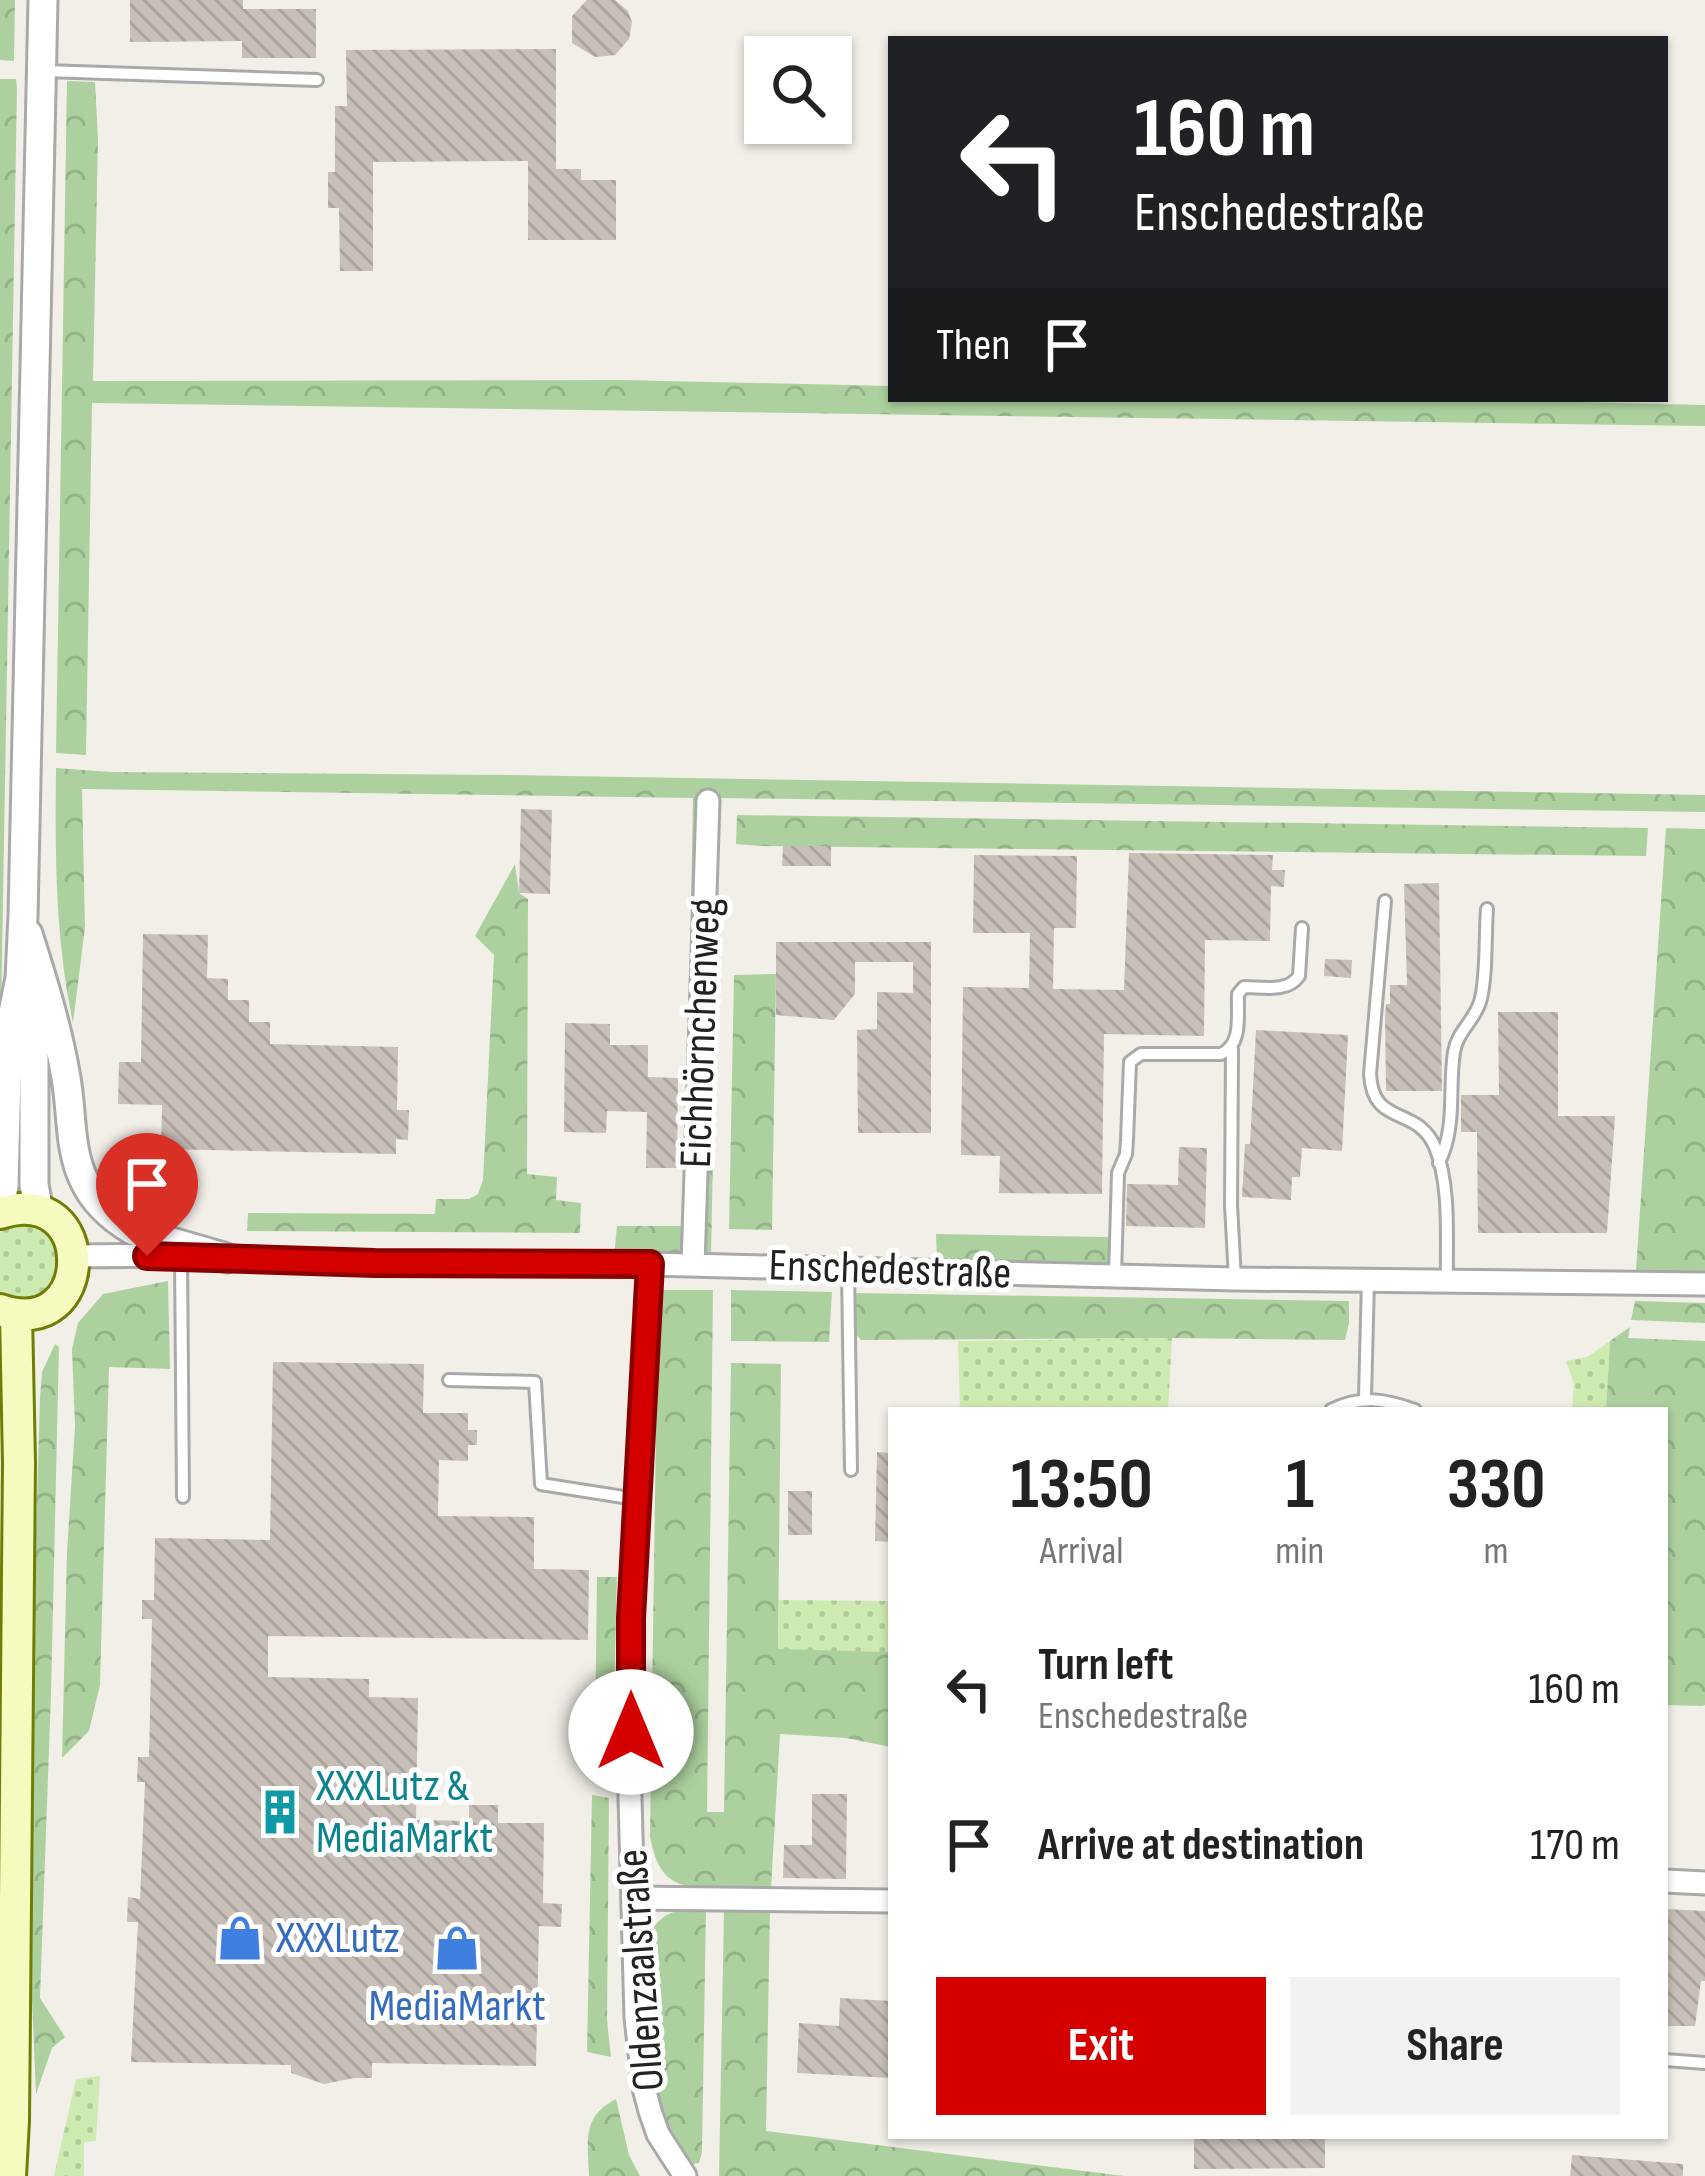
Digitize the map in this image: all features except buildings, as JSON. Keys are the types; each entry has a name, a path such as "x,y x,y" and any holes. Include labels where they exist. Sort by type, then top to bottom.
{"main road":[{"path":"0,1213 39,1211 53,1218 64,1228 75,1256 69,1286 59,1299 32,1314 8,1312 19,1463 10,2176"},
{"path":"0,1402 19,1463"}],"street":[{"path":"0,1213 8,1038 20,978 23,916 43,0"},
{"name":"Eichhörnchenweg","path":"693,1265 708,801"},
{"path":"23,916 66,1077 75,1153 83,1179 97,1201 134,1231 227,1258"},
{"path":"20,978 34,1031 34,1185 39,1211"},
{"name":"Enschedestraße","path":"75,1256 650,1264 1235,1280 1705,1284"},
{"name":"Oldenzaalstraße","path":"650,1264 631,1640 636,2018 644,2088 658,2134 681,2171"},
{"path":"1668,1881 1705,1883"},
{"path":"633,1898 888,1901"}],"lane":[{"path":"42,71 317,80"},
{"path":"1385,901 1371,1092 1390,1113 1416,1122 1427,1133 1439,1163 1445,1204 1448,1281"},
{"path":"1439,1163 1450,1137 1454,1051 1481,998 1487,909"},
{"path":"1235,1280 1232,1049 1240,989 1286,987 1295,982 1302,928"},
{"path":"1115,1276 1118,1173 1126,1154 1130,1062 1141,1054 1221,1054 1232,1049"},
{"path":"182,1255 183,1497"},
{"path":"848,1269 851,1471"},
{"path":"1365,1399 1368,1279"},
{"path":"449,1380 535,1382 542,1484 637,1499"},
{"path":"1340,1407 1365,1399 1406,1407"},
{"path":"1668,2060 1705,2062"}],"green space":[{"path":"0,0 15,0 14,61 0,60"},
{"path":"0,79 16,79 17,88 0,1073"},
{"path":"67,81 95,82 93,381 623,380 888,386 888,402 1705,405 1705,426 92,403 86,755 56,753"},
{"path":"56,768 1705,795 1705,812 720,798 711,1257 614,1256 617,1226 685,1226 693,798 82,789 85,927 73,1023 59,928"},
{"path":"737,815 1648,828 1646,856 761,846 736,844"},
{"path":"1666,828 1705,829 1705,1273 1636,1270"},
{"path":"515,864 519,893 528,899 527,1174 557,1177 556,1200 581,1203 580,1233 247,1231 248,1213 435,1214 436,1199 469,1199 478,1194 483,1180 494,955 475,936"},
{"path":"776,974 772,1230 729,1229 734,975"},
{"path":"20,1221 50,1232 64,1259 53,1289 26,1303 0,1295 0,1229"},
{"path":"936,1234 1109,1237 1108,1263 937,1261"},
{"path":"168,1281 170,1369 109,1367 100,1685 89,1731 62,1758 75,1426 72,1349 78,1323 103,1294"},
{"path":"662,1290 713,1290 707,1812 724,1812 731,1363 781,1364 778,1649 888,1652 888,1746 780,1734 771,1889 714,1890 674,1881 659,1866 650,1837 658,1294"},
{"path":"731,1290 832,1292 829,1342 731,1341"},
{"path":"856,1293 1349,1301 1349,1323 1345,1340 861,1340 855,1333"},
{"path":"1635,1301 1705,1303 1705,1323 1631,1320"},
{"path":"1630,1327 1628,1338 1705,1341 1702,1706 1668,1705 1668,1407 1606,1407 1610,1341"},
{"path":"1172,1338 1168,1407 960,1407 958,1341"},
{"path":"1610,1341 1606,1407 1572,1407 1574,1384 1566,1361 1587,1357"},
{"path":"55,1344 59,1347 40,1998 65,2037 52,2048 36,2094 26,1858 40,1399 42,1372"},
{"path":"597,1577 617,1577 613,1741 595,1741"},
{"path":"779,1600 888,1601 888,1652 778,1650"},
{"path":"592,1795 609,1798 607,2020 611,2057 587,2052"},
{"path":"706,1909 702,2152 699,2163 693,2164 675,2138 654,2084 647,2027 648,1936 672,1913"},
{"path":"724,1910 770,1910 766,2131 1124,2176 719,2176"},
{"path":"100,2076 96,2141 84,2142 84,2176 54,2176 76,2079"},
{"path":"616,2099 629,2155 640,2176 589,2176 592,2122"}],"place":[{"name":"XXXLutz & MediaMarkt","path":"280,1812"},
{"name":"XXXLutz","path":"240,1938"},
{"name":"MediaMarkt","path":"457,1948"}],"route":[{"path":"147,1256 650,1264 631,1618 631,1732"}]}
